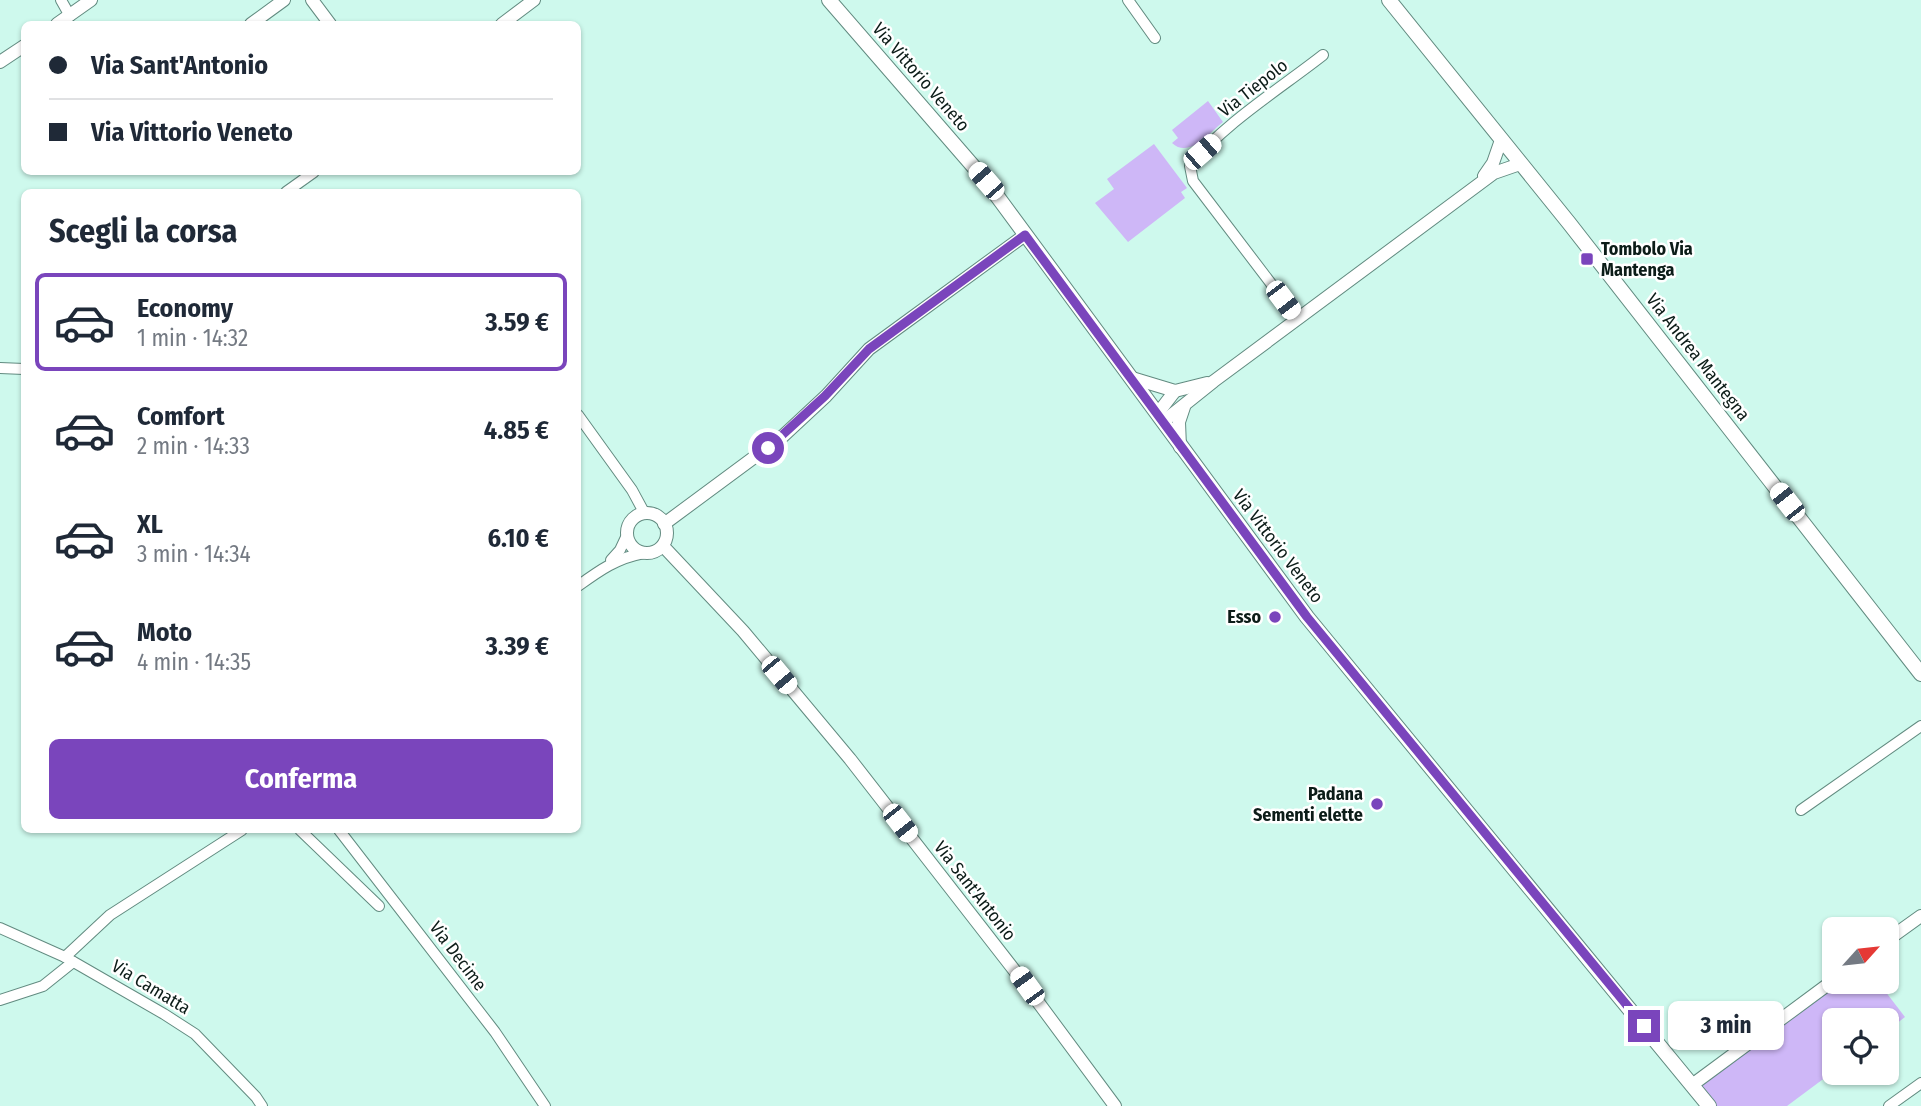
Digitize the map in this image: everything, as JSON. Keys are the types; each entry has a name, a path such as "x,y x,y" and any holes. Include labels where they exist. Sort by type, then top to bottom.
{"main road":[{"name":"Via Vittorio Veneto","path":"829,0 986,181 1307,617 1709,1106"},
{"name":"Via Andrea Mantegna","path":"1390,0 1501,140 1513,160 1569,223 1921,674"}],"street":[{"path":"61,0 73,20 91,0"},
{"path":"254,21 284,0"},
{"path":"312,0 328,21"},
{"path":"506,21 534,0"},
{"path":"1128,0 1155,38"},
{"path":"0,62 21,48"},
{"name":"Via Tiepolo","path":"1298,319 1193,181 1191,166 1202,152 1232,126 1323,55"},
{"path":"1478,185 1493,163 1501,140"},
{"path":"1493,163 1513,160"},
{"path":"1161,417 1184,407 1214,381 1513,160"},
{"path":"290,189 310,175"},
{"path":"664,524 783,436 869,349 1025,235"},
{"path":"0,368 21,369"},
{"path":"1132,378 1175,391 1214,381"},
{"path":"1161,417 1175,391"},
{"path":"1180,447 1179,422 1184,407"},
{"path":"581,419 639,499 645,514"},
{"path":"581,584 625,556 657,551 667,537 664,524 656,516 645,514 637,517 630,523 620,550 607,565"},
{"path":"627,535 635,549 644,553"},
{"name":"Via Sant'Antonio","path":"663,546 743,631 850,759 1018,975 1115,1106"},
{"path":"1801,810 1921,726"},
{"path":"0,1000 43,986 110,915 237,833"},
{"path":"303,833 379,906"},
{"name":"Via Decime","path":"342,833 495,1032 545,1106"},
{"path":"1899,932 1921,916"},
{"name":"Via Camatta","path":"0,928 69,960 195,1034 256,1097 261,1106"},
{"path":"1692,1085 1822,989"},
{"path":"1889,1106 1921,1083"}],"shaded area":[{"path":"1208,101 1223,122 1192,146 1178,147 1172,143 1178,138 1172,130"},
{"path":"1154,144 1187,188 1181,192 1185,198 1128,242 1095,203 1114,189 1107,179"},
{"path":"1822,994 1887,994 1898,1008 1822,1008 1822,1080 1787,1106 1716,1106 1701,1087 1704,1082"},
{"path":"1899,1009 1905,1017 1899,1022"}],"place":[{"name":"Tombolo Via Mantenga","path":"1587,259"},
{"name":"Esso","path":"1275,617"},
{"name":"Padana Sementi elette","path":"1377,804"}],"route":[{"path":"768,448 825,396 869,349 1025,235 1307,617 1644,1026"}]}
